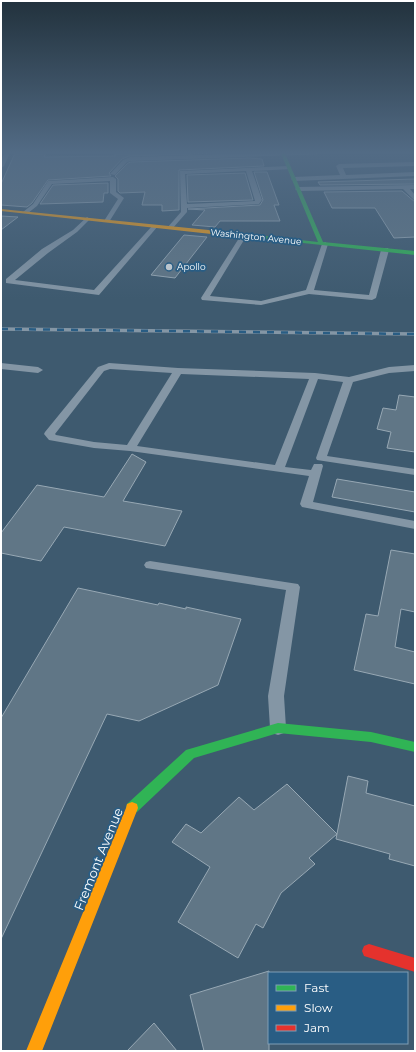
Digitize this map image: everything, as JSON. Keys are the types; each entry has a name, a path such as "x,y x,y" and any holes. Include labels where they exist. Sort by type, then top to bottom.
{"street":[{"path":"302,200 309,222 323,243"},
{"name":"Washington Avenue","path":"1,210 415,253"},
{"path":"228,234 267,233 282,230"},
{"name":"Fremont Avenue","path":"34,1051 132,808 190,754 278,728 371,737 415,747"},
{"path":"368,951 415,965"}],"lane":[{"path":"26,212 35,205 38,200"},
{"path":"107,221 120,200"},
{"path":"170,228 184,212 184,200"},
{"path":"184,206 252,204 257,203 259,200"},
{"path":"88,219 75,231 45,251 9,281 96,293 155,226"},
{"path":"244,236 206,298 261,303 309,292 372,298 385,250"},
{"path":"309,292 323,243"},
{"path":"1,366 38,370"},
{"path":"315,474 130,448 94,445 53,438 48,434 101,369 109,366 178,371 315,376 349,380 389,370 415,368"},
{"path":"130,448 178,371"},
{"path":"279,469 315,376"},
{"path":"349,380 315,474 306,504 415,524"},
{"path":"321,458 415,472"},
{"path":"150,565 293,587 276,696 278,728"}],"building":[{"path":"1,200 34,200 27,207 1,205"},
{"path":"43,200 103,200 103,202 40,204"},
{"path":"143,200 179,200 179,210 162,211 162,205 142,205"},
{"path":"188,200 250,200 188,202"},
{"path":"263,200 277,200 279,205 274,205 280,221 220,221 215,227 192,225 205,210 188,209 260,205"},
{"path":"328,200 413,200 415,202 415,237 394,238 375,208 332,208"},
{"path":"1,216 18,217 1,230"},
{"path":"184,235 207,237 175,278 151,275"},
{"path":"399,395 415,397 415,452 387,448 391,432 377,429 383,408 396,410"},
{"path":"132,454 146,462 123,501 182,511 165,546 64,527 41,561 1,553 1,533 37,485 104,497"},
{"path":"337,479 415,492 415,512 332,497"},
{"path":"391,550 415,554 415,612 401,609 395,647 415,652 415,684 354,670 366,614 378,616"},
{"path":"78,588 158,605 159,603 186,609 186,607 241,619 218,685 139,721 107,714 1,939 1,718"},
{"path":"348,776 368,781 366,793 415,806 415,866 389,859 390,854 336,839"},
{"path":"287,784 337,834 309,858 315,864 281,893 263,928 256,924 238,958 178,922 210,867 172,842 186,824 201,833 239,797 254,810"},
{"path":"269,971 269,1051 204,1051 190,995"},
{"path":"154,1023 177,1051 127,1051"}],"railway":[{"path":"1,329 415,334"}],"traffic: fast":[{"path":"303,200 321,243"},
{"path":"248,236 415,253"},
{"path":"132,808 190,754 278,728 371,737 415,747"}],"traffic: slow":[{"path":"1,210 248,236"},
{"path":"34,1051 132,808"}],"traffic: jam":[{"path":"369,951 415,965"}],"place":[{"name":"Apollo","path":"169,267"}]}
